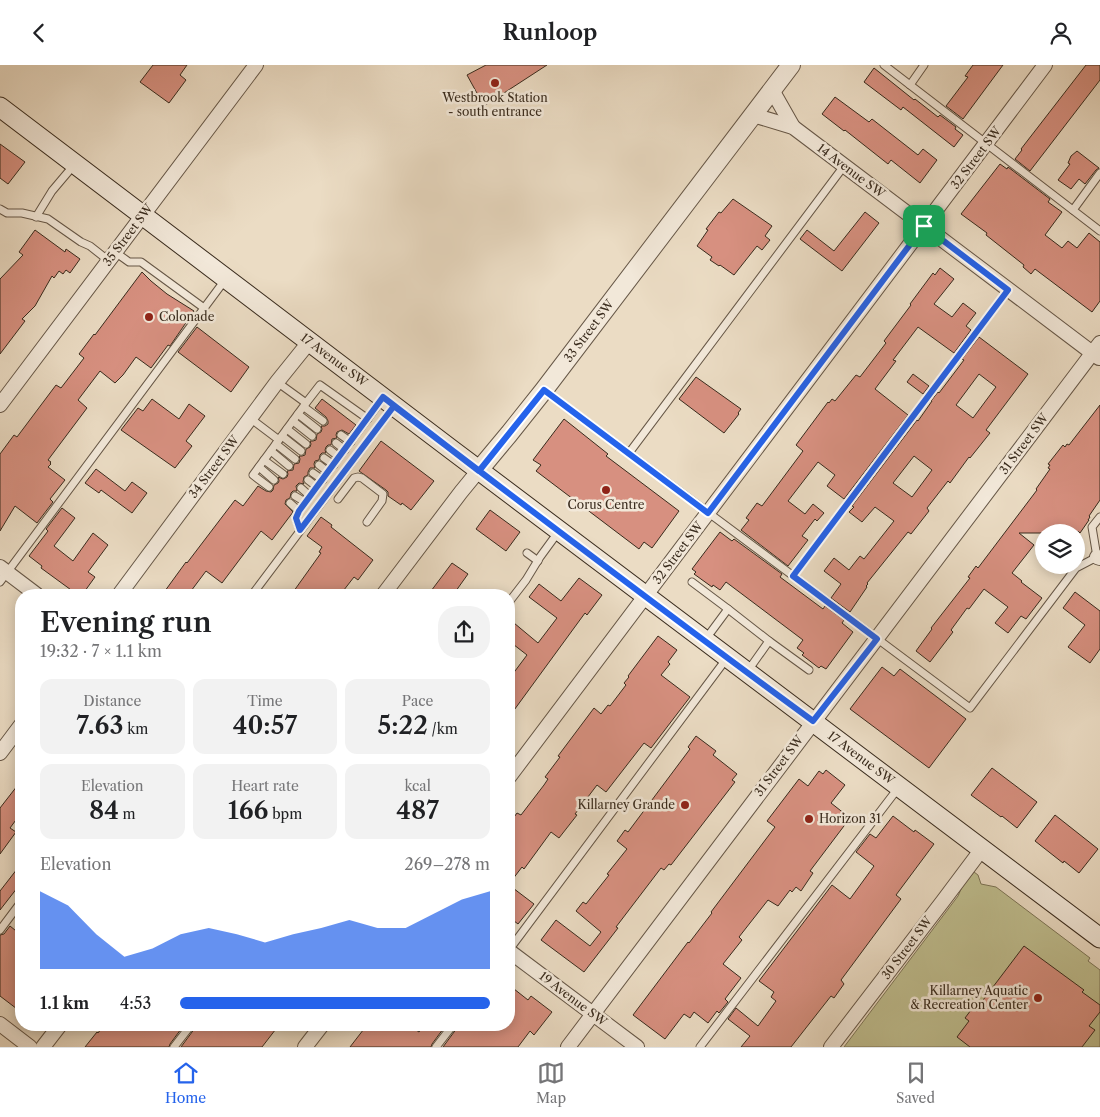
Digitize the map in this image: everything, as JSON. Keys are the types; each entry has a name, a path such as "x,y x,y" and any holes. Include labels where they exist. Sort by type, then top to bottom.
{"main road":[{"name":"17 Avenue SW","path":"0,107 479,471 1100,938"}],"street":[{"name":"35 Street SW","path":"0,405 256,65"},
{"name":"33 Street SW","path":"388,589 461,492 544,390 791,65"},
{"name":"32 Street SW","path":"515,769 1045,65"},
{"name":"14 Avenue SW","path":"772,90 793,127"},
{"name":"14 Avenue SW","path":"753,115 793,127 1008,290 1098,352"},
{"name":"34 Street SW","path":"123,589 277,382 310,341"},
{"name":"31 Street SW","path":"568,1047 813,721 1098,352"},
{"path":"2,574 27,589"},
{"path":"0,753 15,733"},
{"name":"30 Street SW","path":"832,1047 982,849"},
{"name":"19 Avenue SW","path":"515,955 637,1047"},
{"path":"0,1024 30,1047"},
{"path":"43,1047 55,1031"},
{"path":"306,1047 318,1031"}],"lane":[{"path":"884,65 1100,231"},
{"path":"910,85 924,65"},
{"path":"36,217 52,191 75,164"},
{"path":"629,453 844,166"},
{"path":"1073,210 1100,173"},
{"path":"0,209 7,213 22,213 48,219 81,242 129,262 141,262 204,308"},
{"path":"2,574 226,278"},
{"path":"793,576 1008,290"},
{"path":"277,382 323,421"},
{"path":"268,487 253,475 320,385 368,419"},
{"path":"544,390 970,708 1076,568 1099,558 1092,527 1100,517"},
{"path":"300,530 296,518 299,511 368,419 389,402"},
{"path":"256,589 389,402"},
{"path":"298,414 317,429"},
{"path":"250,418 279,440 301,451"},
{"path":"293,421 312,436"},
{"path":"287,429 306,444"},
{"path":"341,435 351,442"},
{"path":"279,440 294,459"},
{"path":"336,443 345,450"},
{"path":"330,450 339,457"},
{"path":"271,451 289,466"},
{"path":"324,458 334,465"},
{"path":"262,464 283,474"},
{"path":"262,464 274,480"},
{"path":"319,465 328,472"},
{"path":"313,473 322,480"},
{"path":"338,499 354,478 362,478 382,494 383,498 367,521"},
{"path":"308,480 317,487"},
{"path":"301,488 308,499"},
{"path":"295,496 308,499"},
{"path":"290,503 299,511"},
{"path":"515,594 560,531"},
{"path":"527,553 538,561"},
{"path":"692,582 809,670"},
{"path":"705,640 728,609"},
{"path":"747,672 769,641"},
{"path":"515,942 728,657"},
{"path":"700,1047 900,787"},
{"path":"0,930 15,910"},
{"path":"174,1047 186,1031"},
{"path":"436,1047 448,1031"}],"shaded area":[{"path":"974,872 978,875 981,884 996,887 1090,958 1088,961 1100,970 1100,1047 844,1047 958,896 962,887"}],"building":[{"path":"153,65 187,65 180,75 186,80 169,103 140,82"},
{"name":"Westbrook Station - south entrance","path":"486,65 547,65 484,106 467,75"},
{"path":"973,65 1003,65 963,119 946,106 968,77 965,76"},
{"path":"1086,65 1100,65 1100,80 1030,171 1015,159"},
{"path":"874,68 914,100 956,127 955,129 963,135 954,147 903,107 901,110 864,82"},
{"path":"835,97 869,122 872,119 918,155 923,149 937,160 920,183 891,160 888,164 822,114"},
{"path":"0,144 25,162 8,184 0,178"},
{"path":"1077,151 1099,168 1085,184 1079,179 1071,189 1058,180 1070,164 1068,163 1071,156"},
{"path":"1000,164 1007,169 1008,167 1050,199 1048,202 1062,212 1045,235 1062,248 1068,241 1077,248 1089,233 1100,242 1100,301 1092,312 1035,269 1031,274 1023,267 1024,265 986,235 987,233 961,214"},
{"path":"733,199 772,226 765,236 770,240 762,250 757,246 734,275 710,260 712,257 697,246 708,230 706,229 719,212 721,213"},
{"path":"865,212 879,223 842,271 800,239 807,230 834,251"},
{"path":"35,230 65,252 66,249 80,259 70,273 66,270 63,274 59,271 54,278 52,276 35,306 22,319 25,321 0,354 0,279 23,255 19,252"},
{"path":"940,268 954,279 934,304 952,317 963,303 976,313 966,326 971,330 954,353 918,327 893,360 896,361 875,389 908,415 844,499 827,486 835,475 818,462 788,501 805,514 813,504 824,513 817,521 815,519 802,536 808,540 788,566 741,530 749,520 746,518 757,503 762,506 803,451 796,445 828,402 832,399 835,401 856,375 860,377 886,343 884,341 910,304 933,273 935,275"},
{"path":"142,272 167,294 194,311 170,346 168,345 151,368 136,357 115,383 100,371 78,400 87,408 48,460 51,464 48,467 65,480 50,499 53,502 37,523 15,506 0,531 0,454 14,435 17,437 56,385 61,388 84,358 79,354"},
{"path":"197,327 249,367 231,392 178,352"},
{"path":"979,337 1028,374 986,430 990,433 950,483 948,481 927,508 929,511 911,534 908,532 867,583 867,587 850,612 831,598 841,584 824,571 834,558 849,570 860,556 864,559 894,521 875,507 862,522 849,512 931,401 964,360 962,359","holes":["979,374 996,387 973,418 956,405","914,456 932,470 912,497 893,483"]},
{"path":"913,374 929,386 923,394 907,382"},
{"path":"696,377 741,409 724,433 679,399"},
{"path":"152,399 179,419 189,404 205,416 186,441 192,446 175,468 121,430 138,408 143,411"},
{"path":"322,399 356,425 349,434 342,430 337,432 337,438 332,439 331,445 326,447 326,453 322,453 319,460 315,461 315,468 310,468 308,475 304,477 304,484 299,483 296,486 297,491 291,493 290,498 286,500 285,504 293,512 272,540 261,531 222,583 206,571 192,589 166,589 235,500 243,506 258,486 271,492 274,485 279,481 278,477 283,479 287,477 287,471 293,470 294,464 299,463 299,456 305,455 306,449 310,447 310,441 316,440 317,434 321,432 321,426 328,424 326,417 315,408"},
{"path":"1100,405 1100,500 1089,516 1089,520 1085,526 1085,524 1035,524 1035,533 1019,533 1034,545 1012,573 1042,598 1026,619 1021,616 1008,633 995,623 1008,607 984,589 969,609 967,608 951,630 953,632 930,662 916,651 931,628 970,578 968,577 976,566 978,568 1037,490 1050,469 1048,464 1063,445 1065,447 1067,444 1069,445"},
{"name":"Corus Centre","path":"564,419 608,454 606,456 679,511 652,548 644,542 639,549 536,471 541,465 533,460"},
{"path":"381,441 434,481 411,510 388,496 386,490 359,471"},
{"path":"96,469 125,491 132,482 147,493 132,513 101,490 99,493 85,483"},
{"path":"62,508 75,518 54,546 73,561 93,533 108,545 88,572 95,577 86,589 70,589 41,568 42,566 29,556 48,531 46,529"},
{"path":"490,510 520,532 506,551 476,529"},
{"path":"321,517 373,560 358,580 354,577 345,589 295,589 321,553 319,552 322,547 307,536"},
{"path":"720,532 732,541 734,539 782,574 780,577 823,609 825,606 844,620 842,623 853,632 826,669 821,666 819,668 802,655 804,653 797,648 803,640 726,582 720,590 713,585 712,587 694,574 696,572 692,569"},
{"path":"452,563 468,574 457,589 432,589"},
{"path":"579,578 602,595 587,615 585,613 515,709 515,671 527,655 515,646 515,624 538,643 557,618 529,597 539,584 561,601"},
{"path":"1075,592 1100,611 1100,649 1090,663 1068,647 1085,625 1063,608"},
{"path":"658,636 677,650 668,662 670,664 661,675 690,697 651,748 644,743 606,792 597,785 559,838 551,832 524,869 522,867 515,876 515,816 517,813 521,815 544,785 548,779 545,777 560,757 558,756 594,708 601,714 608,705 610,706 626,685 624,683"},
{"path":"882,667 894,676 900,669 966,719 929,768 850,709"},
{"path":"696,736 716,751 713,755 737,774 732,780 735,782 671,865 669,864 664,870 661,868 584,972 541,940 556,920 590,946 601,932 576,911 583,902 586,904 627,849 617,841 625,830 628,832 690,749 688,747"},
{"path":"992,768 1037,802 1017,828 971,795"},
{"path":"826,770 845,785 831,803 850,818 810,871 813,873 801,891 796,887 792,892 790,890 778,906 768,900 739,937 742,940 723,964 741,978 725,999 728,1002 719,1013 717,1011 708,1023 694,1012 690,1018 684,1014 665,1039 633,1015 712,913 775,827 767,821 799,779 808,786 819,771 823,774"},
{"path":"15,789 15,821 10,828 15,833 0,854 0,808"},
{"path":"1055,815 1098,849 1079,873 1035,841"},
{"path":"893,816 934,844 896,895 901,899 841,980 844,984 834,998 831,996 791,1047 741,1047 750,1036 728,1019 736,1008 758,1026 776,1001 771,997 774,992 759,981 832,885 850,899 874,866 856,852 870,834 876,838"},
{"path":"15,872 15,891 0,910 0,891"},
{"path":"515,890 534,904 518,924 515,922"},
{"path":"10,926 15,930 15,1007 0,996 0,935 4,934"},
{"name":"Killarney Aquatic & Recreation Center","path":"1024,946 1084,990 1082,992 1100,1005 1100,1012 1089,1026 1095,1030 1082,1047 970,1047 957,1037 969,1021 965,1018 974,1006 977,1008"},
{"path":"515,990 528,1000 531,996 552,1012 534,1035 530,1031 518,1047 443,1047 455,1031 515,1031"},
{"path":"100,1031 180,1031 169,1047 85,1047"},
{"path":"193,1031 274,1031 262,1047 181,1047"},
{"path":"362,1031 442,1031 431,1047 350,1047"}],"place":[{"name":"Westbrook Station - south entrance","path":"495,83"},
{"name":"Colonade","path":"149,317"},
{"name":"Corus Centre","path":"606,490"},
{"name":"Killarney Grande","path":"685,805"},
{"name":"Horizon 31","path":"809,819"},
{"name":"Killarney Aquatic & Recreation Center","path":"1038,998"}],"route":[{"path":"924,226 708,513 544,390 479,471 383,397 299,511 296,518 300,530 394,406 479,471 813,721 877,639 793,576 1008,290 924,226"}]}
